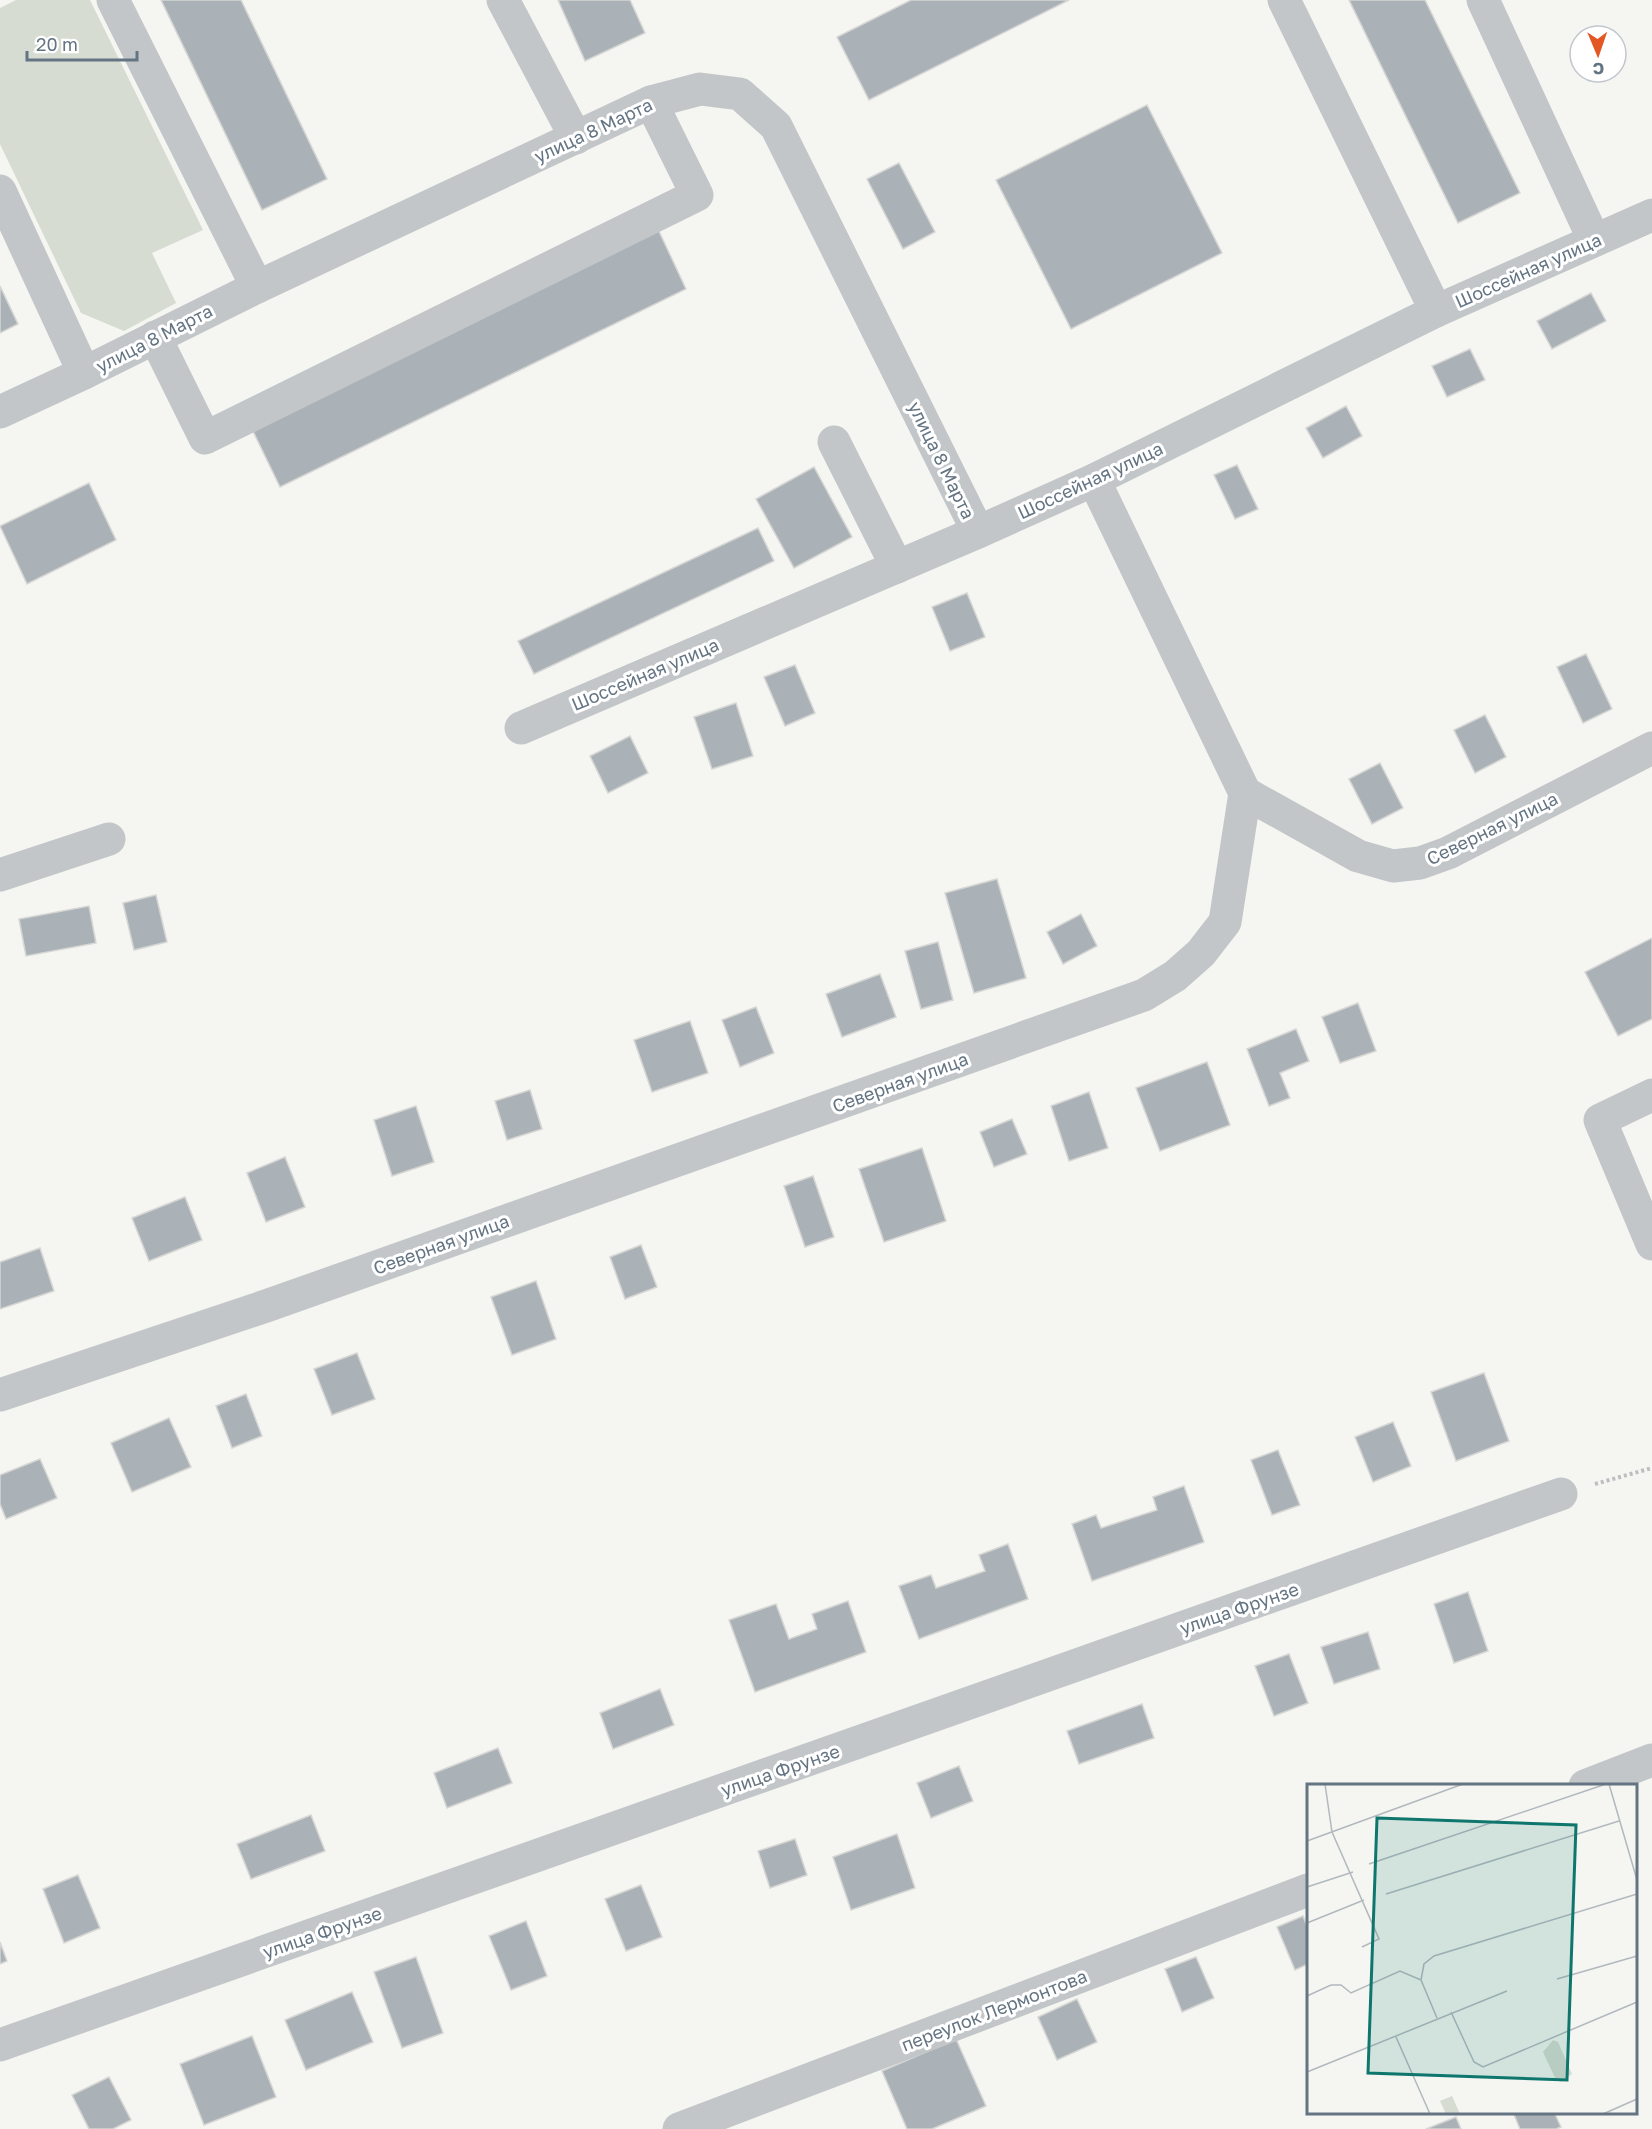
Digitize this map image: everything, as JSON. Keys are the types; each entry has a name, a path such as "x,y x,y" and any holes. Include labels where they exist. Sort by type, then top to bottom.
{"street":[{"path":"113,0 257,287"},
{"path":"503,0 576,138"},
{"path":"1284,0 1436,311"},
{"path":"1483,0 1594,240"},
{"name":"улица 8 Марта","path":"0,412 257,287 651,102 700,88 740,94 776,126 978,532"},
{"path":"155,337 205,438 697,195 651,102"},
{"path":"0,191 84,373"},
{"name":"Шоссейная улица","path":"521,728 1094,480 1436,311 1652,215"},
{"path":"834,442 897,567"},
{"path":"1094,480 1245,793"},
{"name":"Северная улица","path":"0,1395 266,1306 1144,995 1175,976 1201,953 1225,922 1245,793 1358,856 1392,866 1420,863 1448,853 1652,748"},
{"path":"0,875 109,839"},
{"path":"1652,1095 1600,1120 1652,1244"},
{"name":"улица Фрунзе","path":"0,2045 1561,1494"},
{"path":"1588,1784 1652,1760"},
{"name":"переулок Лермонтова","path":"680,2129 1307,1890"}],"path":[{"path":"1561,1494 1652,1468"}],"shaded area":[{"path":"16,0 90,0 203,230 152,253 176,303 124,331 81,313 0,144 0,8"}],"building":[{"path":"161,0 241,0 327,179 262,210"},
{"path":"558,0 630,0 645,33 585,61"},
{"path":"911,0 1069,0 869,100 837,37"},
{"path":"1349,0 1425,0 1520,193 1458,223"},
{"path":"1147,105 1222,253 1071,329 996,180"},
{"path":"899,163 935,232 903,249 867,179"},
{"path":"657,227 686,289 280,487 250,425"},
{"path":"0,286 18,324 0,333"},
{"path":"1591,293 1606,321 1552,349 1537,321"},
{"path":"1470,349 1485,380 1447,397 1432,366"},
{"path":"1346,406 1362,436 1323,458 1306,428"},
{"path":"1237,465 1258,509 1235,519 1214,475"},
{"path":"814,467 852,537 794,568 756,499"},
{"path":"89,483 116,540 27,584 0,526"},
{"path":"758,528 774,561 534,674 518,641"},
{"path":"967,593 985,637 950,651 932,607"},
{"path":"1586,654 1612,709 1583,723 1557,667"},
{"path":"795,665 815,713 785,726 764,677"},
{"path":"736,703 753,756 712,769 694,717"},
{"path":"1485,715 1506,757 1475,773 1454,730"},
{"path":"630,736 648,773 608,793 590,756"},
{"path":"1380,763 1403,808 1372,824 1349,779"},
{"path":"997,879 1026,978 974,993 945,893"},
{"path":"156,895 167,942 134,950 123,903"},
{"path":"89,906 96,943 26,956 19,919"},
{"path":"1081,914 1097,946 1063,964 1047,932"},
{"path":"1652,938 1652,1019 1618,1036 1585,972"},
{"path":"938,942 953,1000 921,1009 905,951"},
{"path":"880,974 896,1017 842,1037 826,994"},
{"path":"1358,1003 1376,1051 1340,1063 1322,1017"},
{"path":"756,1007 774,1053 740,1067 722,1020"},
{"path":"690,1021 708,1073 652,1092 634,1040"},
{"path":"1296,1029 1309,1061 1280,1073 1290,1098 1269,1106 1247,1049"},
{"path":"1207,1062 1230,1125 1160,1151 1136,1088"},
{"path":"530,1090 542,1129 507,1140 495,1101"},
{"path":"1089,1092 1108,1148 1069,1161 1051,1106"},
{"path":"416,1106 434,1162 392,1176 374,1120"},
{"path":"1012,1119 1027,1154 994,1167 980,1132"},
{"path":"922,1148 946,1221 884,1242 859,1169"},
{"path":"285,1157 305,1207 266,1222 247,1173"},
{"path":"813,1176 834,1237 805,1247 784,1186"},
{"path":"185,1197 202,1240 149,1261 132,1218"},
{"path":"641,1245 657,1287 625,1299 610,1257"},
{"path":"40,1248 54,1291 0,1309 0,1262"},
{"path":"536,1281 556,1339 512,1355 491,1297"},
{"path":"357,1353 375,1399 332,1415 314,1369"},
{"path":"1484,1373 1509,1441 1456,1461 1431,1392"},
{"path":"246,1394 262,1436 232,1448 216,1406"},
{"path":"169,1418 191,1467 132,1492 111,1443"},
{"path":"1393,1422 1411,1466 1373,1482 1355,1437"},
{"path":"1278,1450 1300,1505 1272,1515 1251,1460"},
{"path":"40,1459 57,1498 6,1519 0,1504 0,1475"},
{"path":"1184,1486 1204,1542 1092,1581 1072,1524 1096,1515 1101,1528 1157,1510 1153,1497"},
{"path":"1008,1544 1028,1599 919,1639 899,1586 931,1575 936,1588 985,1571 979,1555"},
{"path":"1468,1592 1488,1651 1454,1663 1434,1604"},
{"path":"848,1601 866,1652 755,1692 729,1620 776,1604 789,1639 817,1629 812,1614"},
{"path":"1368,1632 1380,1669 1334,1684 1321,1647"},
{"path":"1289,1654 1308,1703 1274,1716 1255,1666"},
{"path":"660,1689 674,1725 613,1749 600,1713"},
{"path":"1142,1704 1154,1738 1079,1764 1067,1731"},
{"path":"498,1748 512,1783 447,1808 434,1773"},
{"path":"959,1766 973,1801 931,1818 917,1783"},
{"path":"311,1815 325,1851 251,1879 237,1844"},
{"path":"897,1834 915,1888 851,1910 833,1857"},
{"path":"795,1839 807,1875 770,1888 758,1851"},
{"path":"78,1875 100,1928 64,1943 43,1889"},
{"path":"641,1885 662,1937 626,1951 605,1899"},
{"path":"1303,1916 1307,1926 1307,1964 1295,1970 1277,1927"},
{"path":"526,1921 547,1976 511,1990 489,1936"},
{"path":"0,1942 7,1961 0,1964"},
{"path":"416,1957 443,2033 402,2048 374,1972"},
{"path":"1196,1957 1214,1998 1182,2012 1165,1969"},
{"path":"352,1992 373,2042 306,2070 285,2020"},
{"path":"1077,1999 1097,2042 1057,2060 1038,2017"},
{"path":"252,2036 276,2097 204,2125 180,2064"},
{"path":"956,2039 986,2106 932,2129 907,2129 882,2071"},
{"path":"109,2077 131,2120 113,2129 89,2129 72,2095"},
{"path":"1514,2114 1555,2114 1561,2127 1556,2129 1520,2129"},
{"path":"1456,2117 1461,2129 1426,2129"}]}
